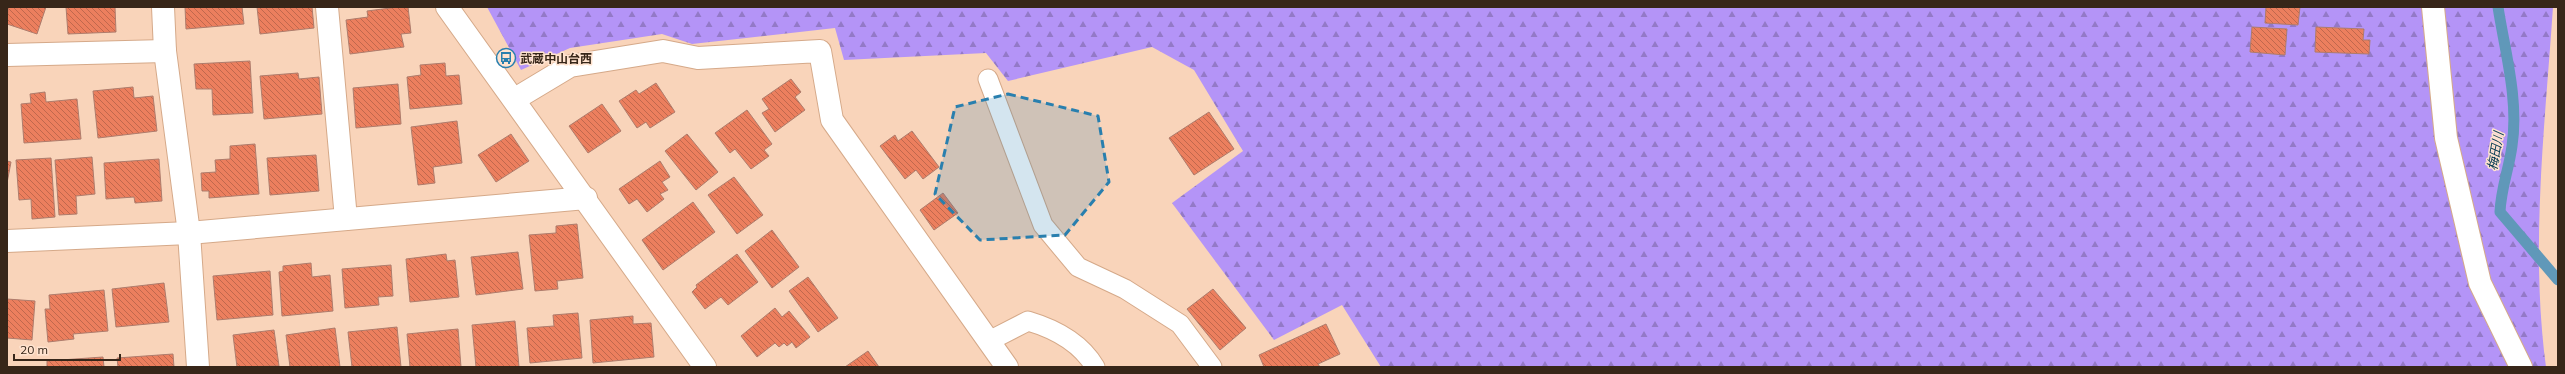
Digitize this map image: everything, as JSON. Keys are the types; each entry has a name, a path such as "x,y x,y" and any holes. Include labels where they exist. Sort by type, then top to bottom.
{"street":[{"path":"163,7 165,51 189,233 198,367"},
{"path":"327,7 346,219"},
{"path":"447,7 515,98 705,367"},
{"path":"2433,7 2446,138 2480,283 2521,367"},
{"path":"7,55 165,51"},
{"path":"515,98 570,66 663,52 698,58 820,51 832,120 1007,367"},
{"path":"7,241 189,233 586,198"}],"lane":[{"path":"988,79 1043,225 1078,267 1125,289 1180,324 1212,367"},
{"path":"988,340 1028,321 1050,327 1086,352 1095,367"}],"highlighted area":[{"path":"1008,94 1098,116 1109,182 1065,235 980,240 935,194 955,107"}],"green space":[{"path":"487,7 2553,7 2540,187 2539,232 2541,322 2546,367 1381,367 1342,305 1274,340 1172,203 1243,151 1194,70 1152,47 1008,81 986,53 844,60 835,28 692,44 662,34 570,48 521,70"}],"building":[{"path":"8,7 46,7 37,34 7,24"},
{"path":"66,7 115,7 116,32 68,34"},
{"path":"185,7 242,7 244,24 186,29"},
{"path":"257,7 312,7 314,28 260,34"},
{"path":"408,7 411,33 401,34 404,47 350,54 346,20 368,17 367,11"},
{"path":"2266,7 2300,7 2298,25 2265,23"},
{"path":"2252,27 2287,29 2285,55 2250,52"},
{"path":"2316,27 2364,29 2363,40 2370,40 2369,54 2315,52"},
{"path":"250,61 253,113 213,115 212,89 196,89 194,64"},
{"path":"445,63 446,76 459,75 462,104 410,109 407,77 421,75 420,65"},
{"path":"298,73 299,79 319,77 322,114 264,119 260,76"},
{"path":"791,79 801,92 795,97 805,110 775,132 762,113 769,109 762,99"},
{"path":"656,83 675,112 650,128 646,122 637,128 619,101 636,90 639,94"},
{"path":"398,84 401,124 356,128 353,88"},
{"path":"133,87 134,98 153,96 157,131 98,138 93,91"},
{"path":"45,92 46,102 77,99 81,139 24,143 21,104 31,103 30,94"},
{"path":"602,104 621,131 588,153 569,126"},
{"path":"747,110 772,144 764,150 769,156 751,169 735,149 730,153 715,133"},
{"path":"1209,112 1234,149 1194,175 1169,138"},
{"path":"457,121 462,163 433,167 435,183 418,185 411,127"},
{"path":"912,131 939,167 923,179 916,170 905,179 880,146 895,135 898,141"},
{"path":"511,134 529,161 496,182 478,155"},
{"path":"687,134 718,172 696,190 665,151"},
{"path":"255,144 259,194 209,198 209,191 202,191 201,173 216,172 215,160 230,159 230,146"},
{"path":"316,155 319,191 270,195 267,158"},
{"path":"92,157 95,194 76,196 77,214 59,215 55,160"},
{"path":"51,158 55,217 32,219 31,199 19,200 16,160"},
{"path":"159,159 162,201 135,203 134,197 106,199 104,163"},
{"path":"7,161 11,162 7,183"},
{"path":"660,161 670,177 662,182 668,190 660,194 664,199 647,212 637,199 629,204 619,189"},
{"path":"734,177 763,215 737,234 708,195"},
{"path":"943,193 958,213 934,230 920,210"},
{"path":"693,202 715,232 663,270 642,240"},
{"path":"577,224 583,278 557,281 558,289 535,291 529,235 556,233 556,226"},
{"path":"772,230 799,267 772,288 745,251"},
{"path":"518,252 523,289 476,295 471,257"},
{"path":"446,254 447,261 455,260 459,297 410,302 406,259"},
{"path":"737,254 758,282 728,305 721,297 705,309 692,292 697,287 696,285"},
{"path":"311,263 312,277 330,275 333,311 282,316 279,272 283,271 283,266"},
{"path":"391,265 393,296 378,297 379,305 345,308 342,269"},
{"path":"270,271 273,315 217,320 213,276"},
{"path":"808,277 838,318 818,332 789,291"},
{"path":"164,283 169,322 116,327 112,289"},
{"path":"1213,289 1246,328 1220,350 1187,309"},
{"path":"104,290 108,331 73,334 74,339 48,342 45,309 50,309 49,295"},
{"path":"7,299 35,301 32,340 7,338"},
{"path":"775,308 782,317 789,311 810,337 796,348 792,342 787,346 784,343 779,347 775,343 757,357 741,336"},
{"path":"578,313 582,358 530,363 527,328 554,326 553,315"},
{"path":"633,316 633,324 651,323 654,357 593,363 590,320"},
{"path":"515,321 519,367 476,367 472,325"},
{"path":"1326,324 1340,354 1318,364 1320,367 1264,367 1259,355"},
{"path":"397,327 401,367 352,367 348,332"},
{"path":"335,328 340,367 290,367 286,335"},
{"path":"458,329 461,367 410,367 407,334"},
{"path":"274,330 279,366 237,367 233,335"},
{"path":"868,351 879,367 845,367"},
{"path":"173,354 174,367 118,367 117,358"},
{"path":"103,357 104,367 47,367 47,361"}],"waterway":[{"name":"梅田川","path":"2498,7 2510,76 2514,111 2512,146 2500,212 2558,280"}],"place":[{"name":"武蔵中山台西","path":"506,58"}]}
